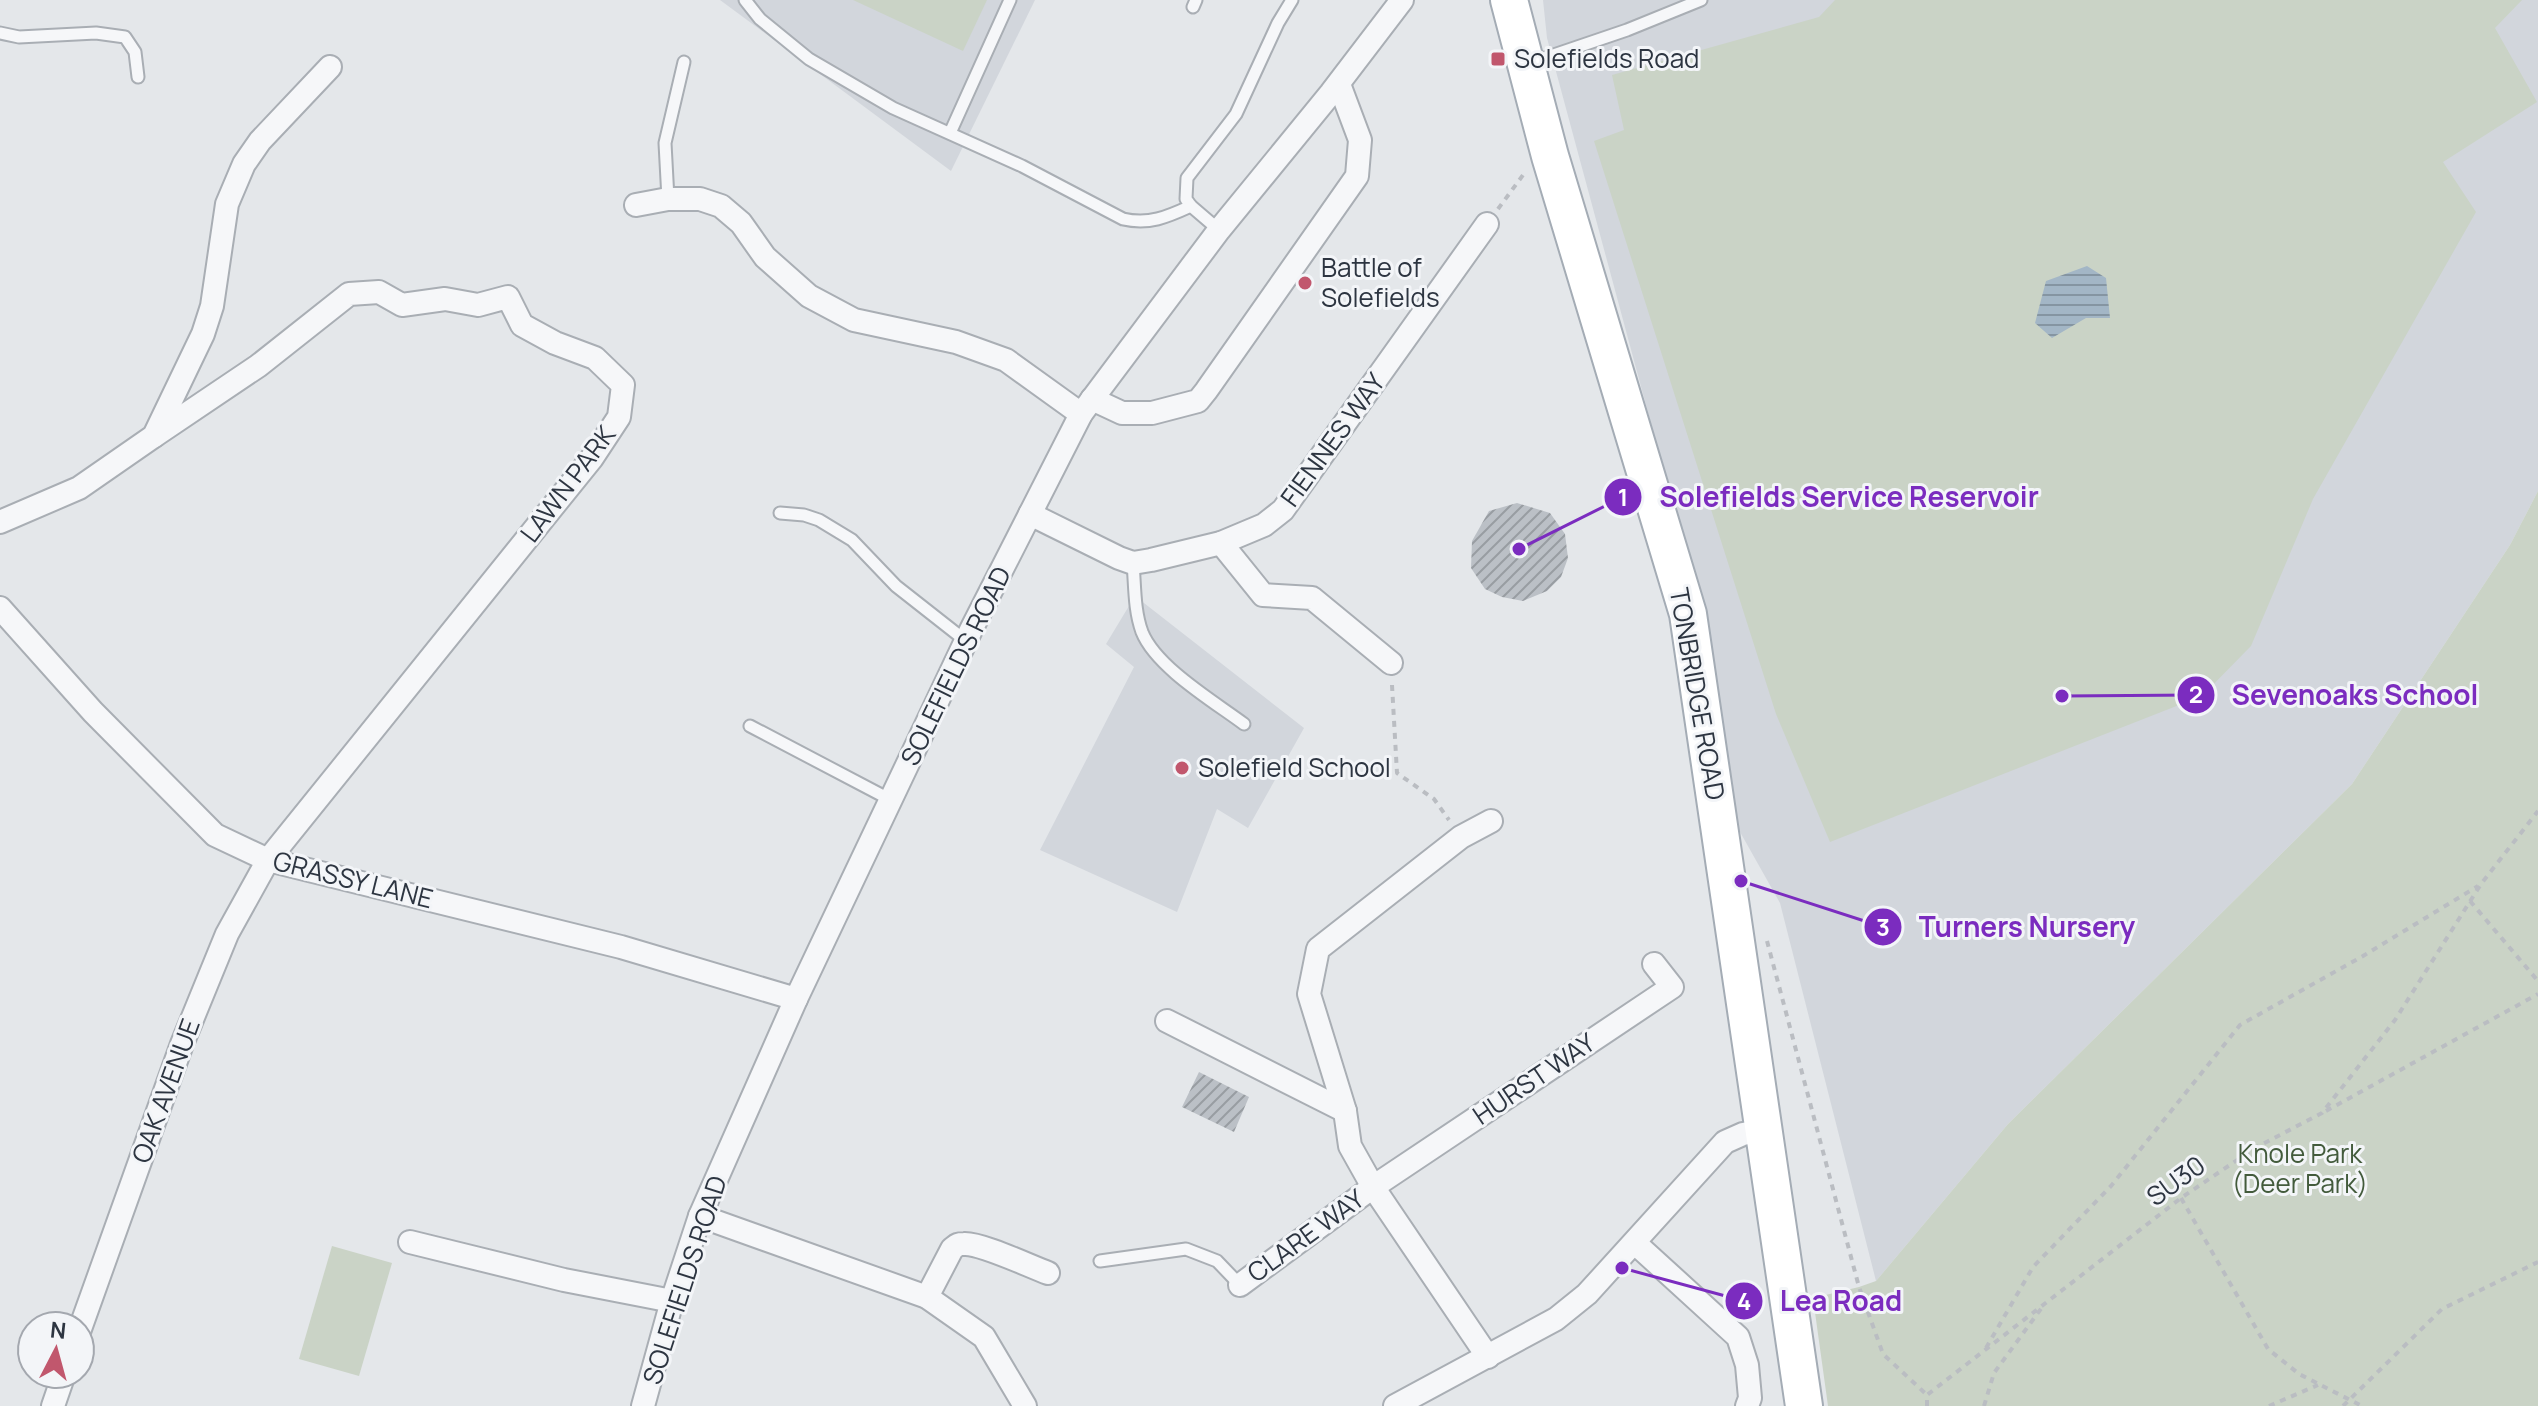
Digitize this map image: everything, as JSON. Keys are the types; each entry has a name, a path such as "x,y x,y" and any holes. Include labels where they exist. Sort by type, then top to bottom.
{"main road":[{"name":"TONBRIDGE ROAD","path":"1509,0 1550,156 1688,614 1804,1406"}],"street":[{"name":"SOLEFIELDS ROAD","path":"643,1406 700,1216 796,999 966,641 1086,407 1219,230 1339,84 1395,3"},
{"path":"0,522 79,488 154,436 203,334 212,306 227,204 244,164 260,141 330,67"},
{"path":"636,205 668,199 700,199 721,206 741,223 765,257 809,296 854,320 956,342 1006,360 1086,407 1122,413 1152,413 1198,401 1357,176 1360,140 1339,84"},
{"name":"FIENNES WAY","path":"1133,563 1221,543 1264,525 1283,510 1487,224"},
{"name":"LAWN PARK","path":"154,436 258,366 349,294 379,292 402,305 445,299 478,305 508,297 522,325 555,343 595,358 623,385 619,417 592,458 268,860"},
{"path":"1030,514 1133,563"},
{"path":"1221,543 1263,595 1312,598 1391,663"},
{"name":"GRASSY LANE","path":"0,608 93,712 215,835 268,860 621,947 796,999"},
{"path":"1488,1357 1373,1187 1350,1146 1345,1111 1309,994 1318,949 1461,837 1491,821"},
{"name":"OAK AVENUE","path":"87,1310 182,1044 227,934 268,860"},
{"name":"HURST WAY","path":"1373,1187 1676,992 1654,964"},
{"path":"1167,1021 1345,1111"},
{"path":"1395,1406 1556,1319 1587,1294 1725,1142 1764,1130"},
{"name":"CLARE WAY","path":"1240,1285 1373,1187"},
{"path":"700,1216 927,1297 984,1337 1025,1406"},
{"path":"410,1242 564,1280 672,1301"},
{"path":"927,1297 952,1249 967,1243 1048,1273"},
{"path":"1635,1243 1738,1337 1747,1365 1750,1398 1747,1406"}],"lane":[{"path":"745,0 760,19 809,59 893,108 1022,166 1123,219 1137,223 1152,222 1191,206"},
{"path":"950,133 1010,0"},
{"path":"1219,230 1186,199 1187,178 1236,114 1278,23 1292,0"},
{"path":"1526,64 1627,30 1701,0"},
{"path":"0,33 19,37 96,33 125,37 135,52 138,77"},
{"path":"668,199 665,143 684,62"},
{"path":"780,513 819,520 852,540 896,586 966,641"},
{"path":"1133,563 1136,609 1150,648 1166,665 1244,724"},
{"path":"750,726 891,800"},
{"path":"1100,1261 1186,1249 1217,1261 1240,1285"}],"path":[{"path":"1487,224 1529,167 1550,156"},
{"path":"1391,663 1397,773 1434,799 1461,837"},
{"name":"SU30","path":"1927,1395 2181,1198 2255,1148 2322,1113 2395,1020 2481,884 2538,811"},
{"path":"1985,1350 2033,1267 2111,1186 2240,1025 2363,956 2481,884"},
{"path":"2470,901 2538,981"},
{"path":"1767,941 1859,1287 1883,1354 1927,1395 1927,1406"},
{"path":"2322,1113 2538,994"},
{"path":"2181,1198 2268,1349 2299,1374 2362,1406"},
{"path":"2343,1406 2442,1309 2538,1262"},
{"path":"1984,1406 1994,1373 2047,1301"},
{"path":"2269,1406 2319,1385"}],"shaded area":[{"path":"720,0 1035,0 951,171"},
{"path":"1543,0 2538,0 2538,491 2510,545 2352,784 2008,1124 1876,1281 1780,903 1735,823 1701,609 1547,38"},
{"name":"Solefield School","path":"1135,596 1304,728 1248,828 1217,809 1177,912 1040,850 1134,667 1106,644"}],"green space":[{"path":"853,0 987,0 963,51"},
{"path":"1835,0 2522,0 2495,28 2537,102 2443,162 2476,212 2313,499 2251,646 2202,696 1830,842 1776,714 1594,141 1624,130 1612,75 1819,17"},
{"name":"Knole Park (Deer Park)","path":"2538,491 2538,1406 1828,1406 1813,1298 1876,1281 2008,1124 2352,784 2510,545"},
{"path":"332,1246 392,1263 359,1376 299,1359"}],"water":[{"path":"2087,266 2106,278 2110,318 2086,318 2052,338 2035,323 2046,281"}],"building":[{"path":"1517,503 1550,513 1565,534 1568,558 1561,577 1547,591 1523,601 1502,597 1485,589 1471,568 1472,541 1489,511"},
{"path":"1199,1072 1249,1097 1234,1132 1182,1107"}],"place":[{"name":"Solefields Road","path":"1498,59"},
{"name":"Battle of Solefields","path":"1305,283"},
{"name":"Solefields Service Reservoir","path":"1519,549"},
{"name":"Sevenoaks School","path":"2062,696"},
{"name":"Solefield School","path":"1182,768"},
{"name":"Turners Nursery","path":"1741,881"},
{"name":"Lea Road","path":"1622,1268"}]}
